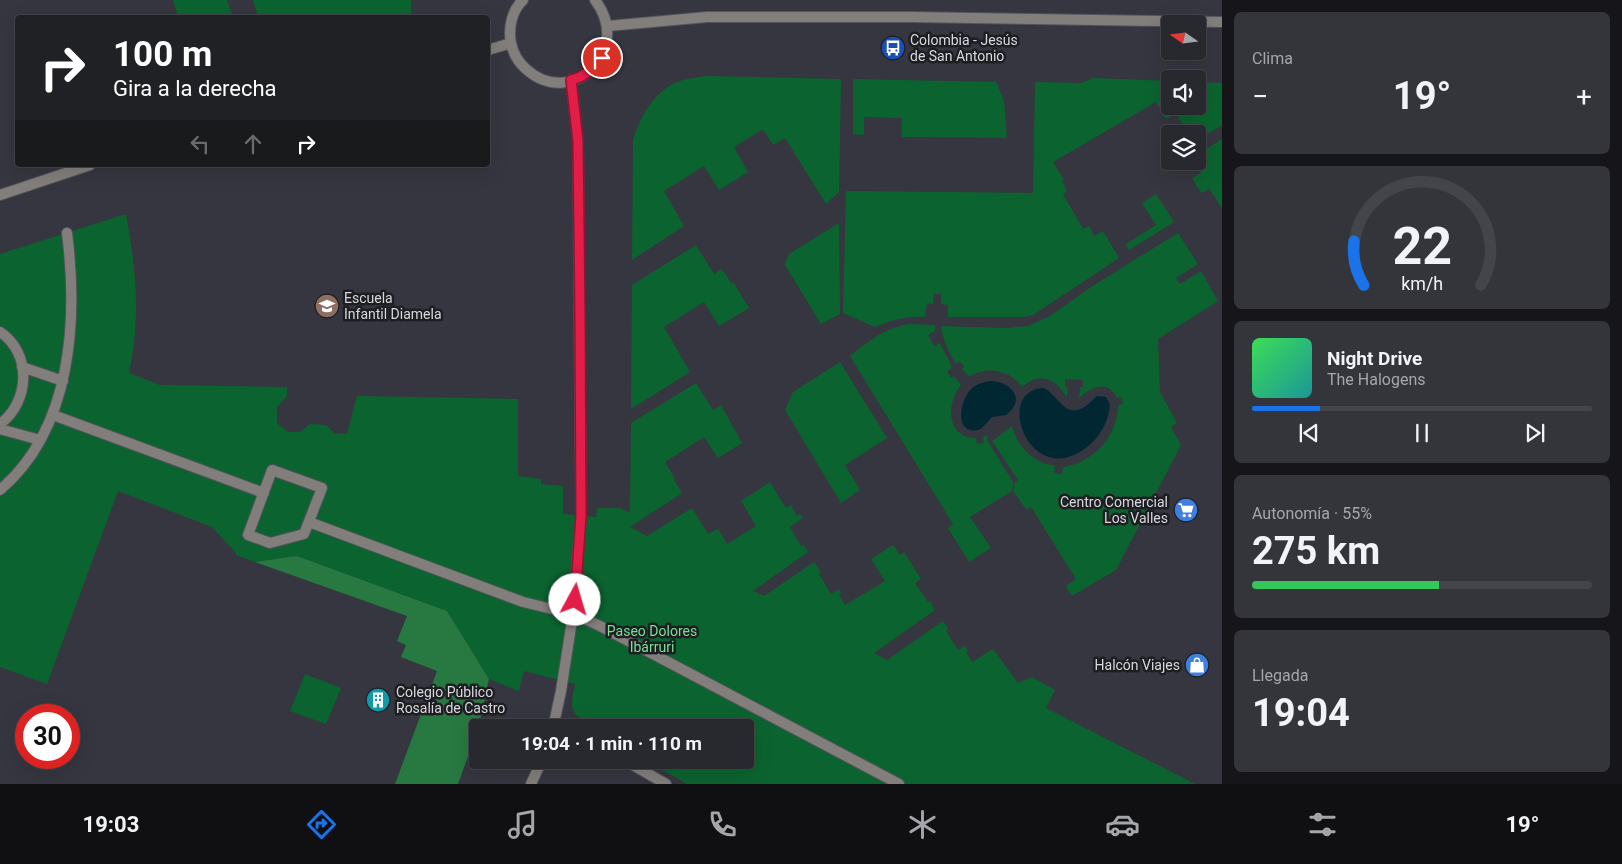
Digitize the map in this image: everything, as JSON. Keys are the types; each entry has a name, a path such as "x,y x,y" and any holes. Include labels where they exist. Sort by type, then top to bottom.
{"street":[{"path":"523,0 512,19 510,35 513,51 521,64 533,75 548,81 563,82 578,79 592,70 602,58 608,43 608,26 603,10 595,0"},
{"path":"608,26 707,17 912,17 1222,22"},
{"path":"490,49 511,43"},
{"path":"558,719 573,614 579,556 581,506 578,141 571,80"},
{"path":"0,195 84,167"},
{"path":"0,490 25,464 40,440 53,415 63,381 71,317 71,268 67,233"},
{"path":"0,332 17,349 24,381 21,395 15,408 0,424"},
{"path":"22,367 63,381"},
{"path":"53,415 264,493"},
{"path":"0,429 40,440"},
{"path":"272,470 322,488 309,522 304,534 270,543 248,535 272,470"},
{"path":"309,522 523,602 573,614 621,637 899,784"},
{"path":"531,784 538,769"},
{"path":"640,769 666,784"}],"green space":[{"path":"173,0 227,0 232,15 177,15"},
{"path":"253,0 411,0 411,15 257,15"},
{"path":"705,76 841,79 839,192 826,204 785,138 773,145 763,129 734,147 748,172 719,190 704,166 664,191 684,226 632,260 633,140 636,132 647,109 664,90 679,81"},
{"path":"1093,78 1161,81 1161,110 1156,102 1053,162 1064,180 1062,181 1067,191 1063,194 1083,229 1089,226 1094,236 1103,231 1119,258 1033,315 1023,317 948,317 948,305 941,304 941,294 934,294 933,304 927,303 925,317 899,319 875,327 843,313 846,191 1033,193 1035,82 1081,83"},
{"path":"853,79 996,82 1004,100 1007,138 902,137 902,118 864,117 864,135 853,134"},
{"path":"1206,82 1222,83 1222,125 1206,135 1206,125 1183,125 1177,115 1206,115"},
{"path":"1164,115 1173,115 1166,119"},
{"path":"1222,139 1222,209 1210,189 1201,193 1192,178 1201,173 1199,170 1206,170 1206,149"},
{"path":"1156,194 1174,222 1129,250 1126,244 1156,225 1142,203"},
{"name":"Paseo Dolores Ibárruri","path":"126,214 136,294 135,333 129,373 160,385 287,387 287,396 277,407 277,423 288,432 300,432 310,424 326,425 334,433 347,434 357,396 518,399 518,476 541,479 541,484 563,486 563,514 596,517 597,508 620,508 630,513 631,423 696,383 713,410 721,405 742,443 718,458 704,437 665,462 682,493 630,527 647,536 692,508 708,534 718,529 727,544 756,526 741,501 770,482 786,508 791,505 797,516 800,514 803,518 790,527 801,546 804,545 808,552 753,591 764,596 814,562 831,594 839,589 841,594 839,595 845,605 885,581 871,559 893,545 900,555 904,552 921,579 915,583 935,610 874,653 887,660 943,621 948,629 946,631 958,650 965,646 972,662 993,649 1018,683 1032,677 1055,690 1046,708 1195,784 687,784 661,769 754,769 754,719 580,719 575,713 572,704 575,684 524,671 519,691 489,679 447,611 297,556 255,562 236,555 212,527 118,491 47,684 0,667 0,254"},
{"path":"839,223 840,314 821,324 785,265 789,254"},
{"path":"1178,233 1198,264 1176,278 1180,284 1201,271 1218,301 1158,339 1160,392 1177,423 1171,427 1181,445 1116,570 1072,596 1066,586 1076,579 1031,507 1026,509 1013,491 1015,482 1018,480 992,441 1012,426 1018,441 1028,453 1040,461 1055,466 1054,473 1062,474 1063,467 1084,460 1102,446 1114,427 1118,405 1123,404 1122,397 1117,398 1109,388 1099,387 1094,388 1079,398 1080,387 1083,387 1083,380 1065,379 1065,387 1068,387 1067,397 1052,381 1043,378 1034,379 1022,387 1005,373 998,371 983,371 969,377 962,369 964,366 959,361 956,364 951,355 941,326 1005,328 1028,326 1050,316 1091,287"},
{"path":"696,245 714,274 722,269 732,284 734,283 749,308 719,326 704,302 664,327 690,372 631,409 632,285"},
{"path":"908,324 935,325 935,331 928,335 934,346 940,343 952,367 947,372 951,378 954,376 961,385 956,392 951,410 954,426 966,436 976,438 977,444 984,443 983,437 988,435 987,440 1013,482 1012,491 970,517 991,548 969,562 948,528 953,524 850,356 877,336"},
{"path":"840,362 887,438 845,465 860,490 841,503 785,410 793,392"},
{"path":"297,556 447,611 489,679 480,719 469,719 469,754 458,784 395,784 437,671 401,657 406,645 397,641 407,616 255,562"},
{"path":"305,674 341,688 326,724 290,711"}],"water":[{"path":"990,381 1004,384 1014,392 1016,398 1012,409 1006,415 992,417 981,429 972,430 966,428 962,423 961,415 962,407 969,391 981,383"},
{"path":"1043,388 1072,410 1078,410 1086,406 1097,396 1106,397 1110,404 1106,422 1100,433 1087,447 1067,458 1049,457 1035,449 1025,436 1020,420 1021,405 1028,393"}],"place":[{"name":"Colombia - Jesús de San Antonio","path":"893,48"},
{"name":"Escuela Infantil Diamela","path":"327,306"},
{"name":"Centro Comercial Los Valles","path":"1186,510"},
{"name":"Halcón Viajes","path":"1197,665"},
{"name":"Colegio Público Rosalía de Castro","path":"378,700"}],"route":[{"path":"575,600 581,516 580,314 578,141 571,80 578,79 592,70 602,58"}]}
